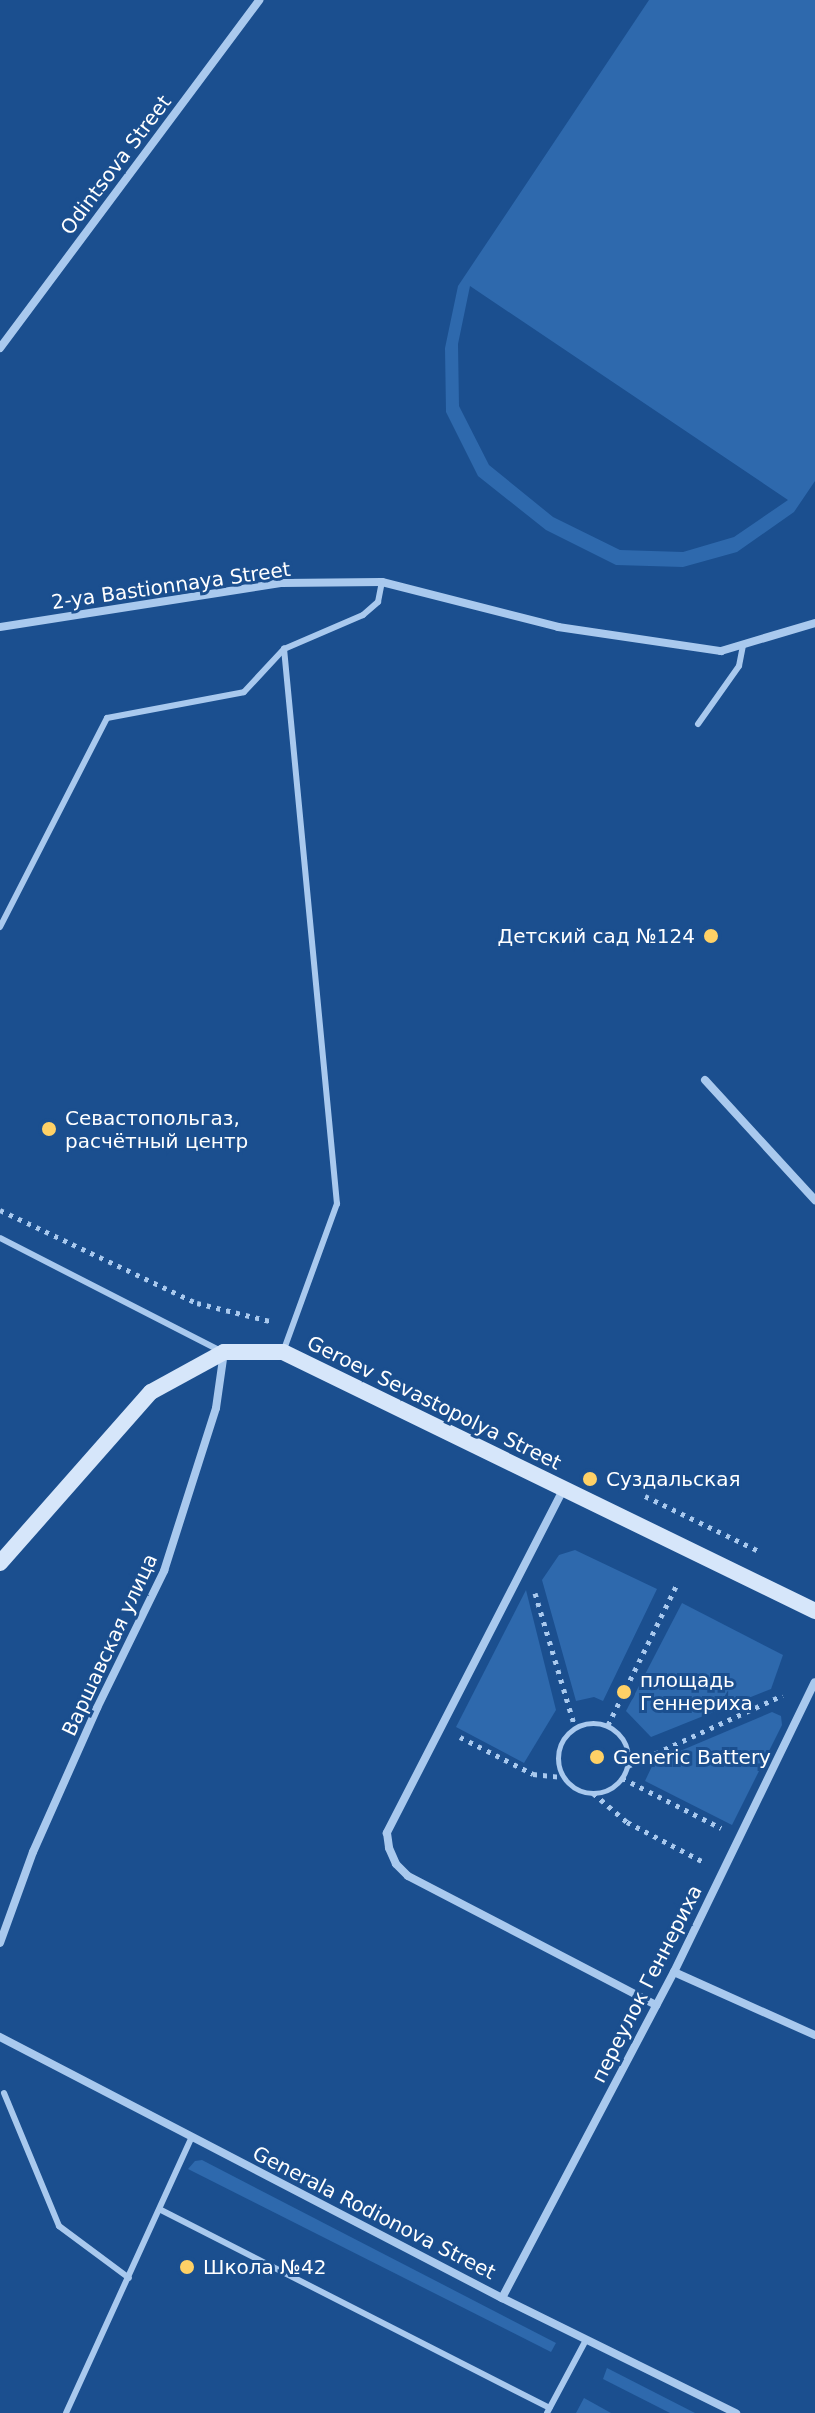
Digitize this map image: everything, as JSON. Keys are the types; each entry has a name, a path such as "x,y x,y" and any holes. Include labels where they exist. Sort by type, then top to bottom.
{"main road":[{"name":"Geroev Sevastopolya Street","path":"0,1563 151,1392 224,1352 283,1352 815,1611"}],"street":[{"name":"Odintsova Street","path":"0,348 259,0"},
{"name":"2-ya Bastionnaya Street","path":"0,627 281,583 382,582 558,627 721,651 815,623"},
{"path":"705,1080 815,1200"},
{"name":"Варшавская улица","path":"0,1943 46,1823 164,1571 216,1408 224,1352"},
{"path":"564,1488 387,1833 389,1848 396,1864 408,1876 656,2005"},
{"name":"переулок Геннериха","path":"502,2298 674,1972 815,1682"},
{"path":"674,1972 815,2035"},
{"name":"Generala Rodionova Street","path":"0,2037 502,2298 736,2413"}],"lane":[{"path":"0,927 107,718 244,692 284,649 363,615 378,602 382,582"},
{"path":"698,724 739,666 743,645"},
{"path":"283,1352 337,1204 284,649"},
{"path":"0,1238 224,1352"},
{"path":"4,2093 59,2226 129,2278"},
{"path":"66,2413 192,2137"},
{"path":"161,2210 549,2410 586,2340"}],"path":[{"path":"526,1562 575,1727"},
{"path":"608,1725 676,1586"},
{"path":"627,1766 786,1694"},
{"path":"441,1727 533,1774 563,1777 582,1791 593,1793 615,1786 622,1778 627,1766 625,1742 608,1725 585,1723 575,1727 566,1734 557,1755 563,1777"},
{"path":"622,1778 739,1838"},
{"path":"593,1793 627,1822 723,1871"}],"shaded area":[{"path":"649,0 815,0 815,481 794,512 737,552 683,567 616,565 546,530 478,476 446,412 445,348 458,286","holes":["470,286 788,500 734,537 683,552 620,550 553,517 489,465 459,406 458,344"]},
{"path":"575,1550 657,1589 603,1701 594,1697 576,1701 542,1580 559,1555"},
{"path":"526,1590 556,1710 524,1763 456,1727"},
{"path":"682,1603 783,1655 771,1689 651,1737 626,1711"},
{"path":"772,1712 781,1716 782,1725 732,1825 645,1781 654,1762"},
{"path":"202,2160 556,2343 551,2352 188,2169 195,2161"},
{"path":"607,2368 695,2413 670,2413 603,2379"},
{"path":"584,2398 611,2413 576,2413"}],"place":[{"name":"Детский сад №124","path":"711,936"},
{"name":"Севастопольгаз, расчётный центр","path":"49,1129"},
{"name":"Суздальская","path":"590,1479"},
{"name":"площадь Геннериха","path":"624,1692"},
{"name":"Generic Battery","path":"597,1757"},
{"name":"Школа №42","path":"187,2267"}]}
